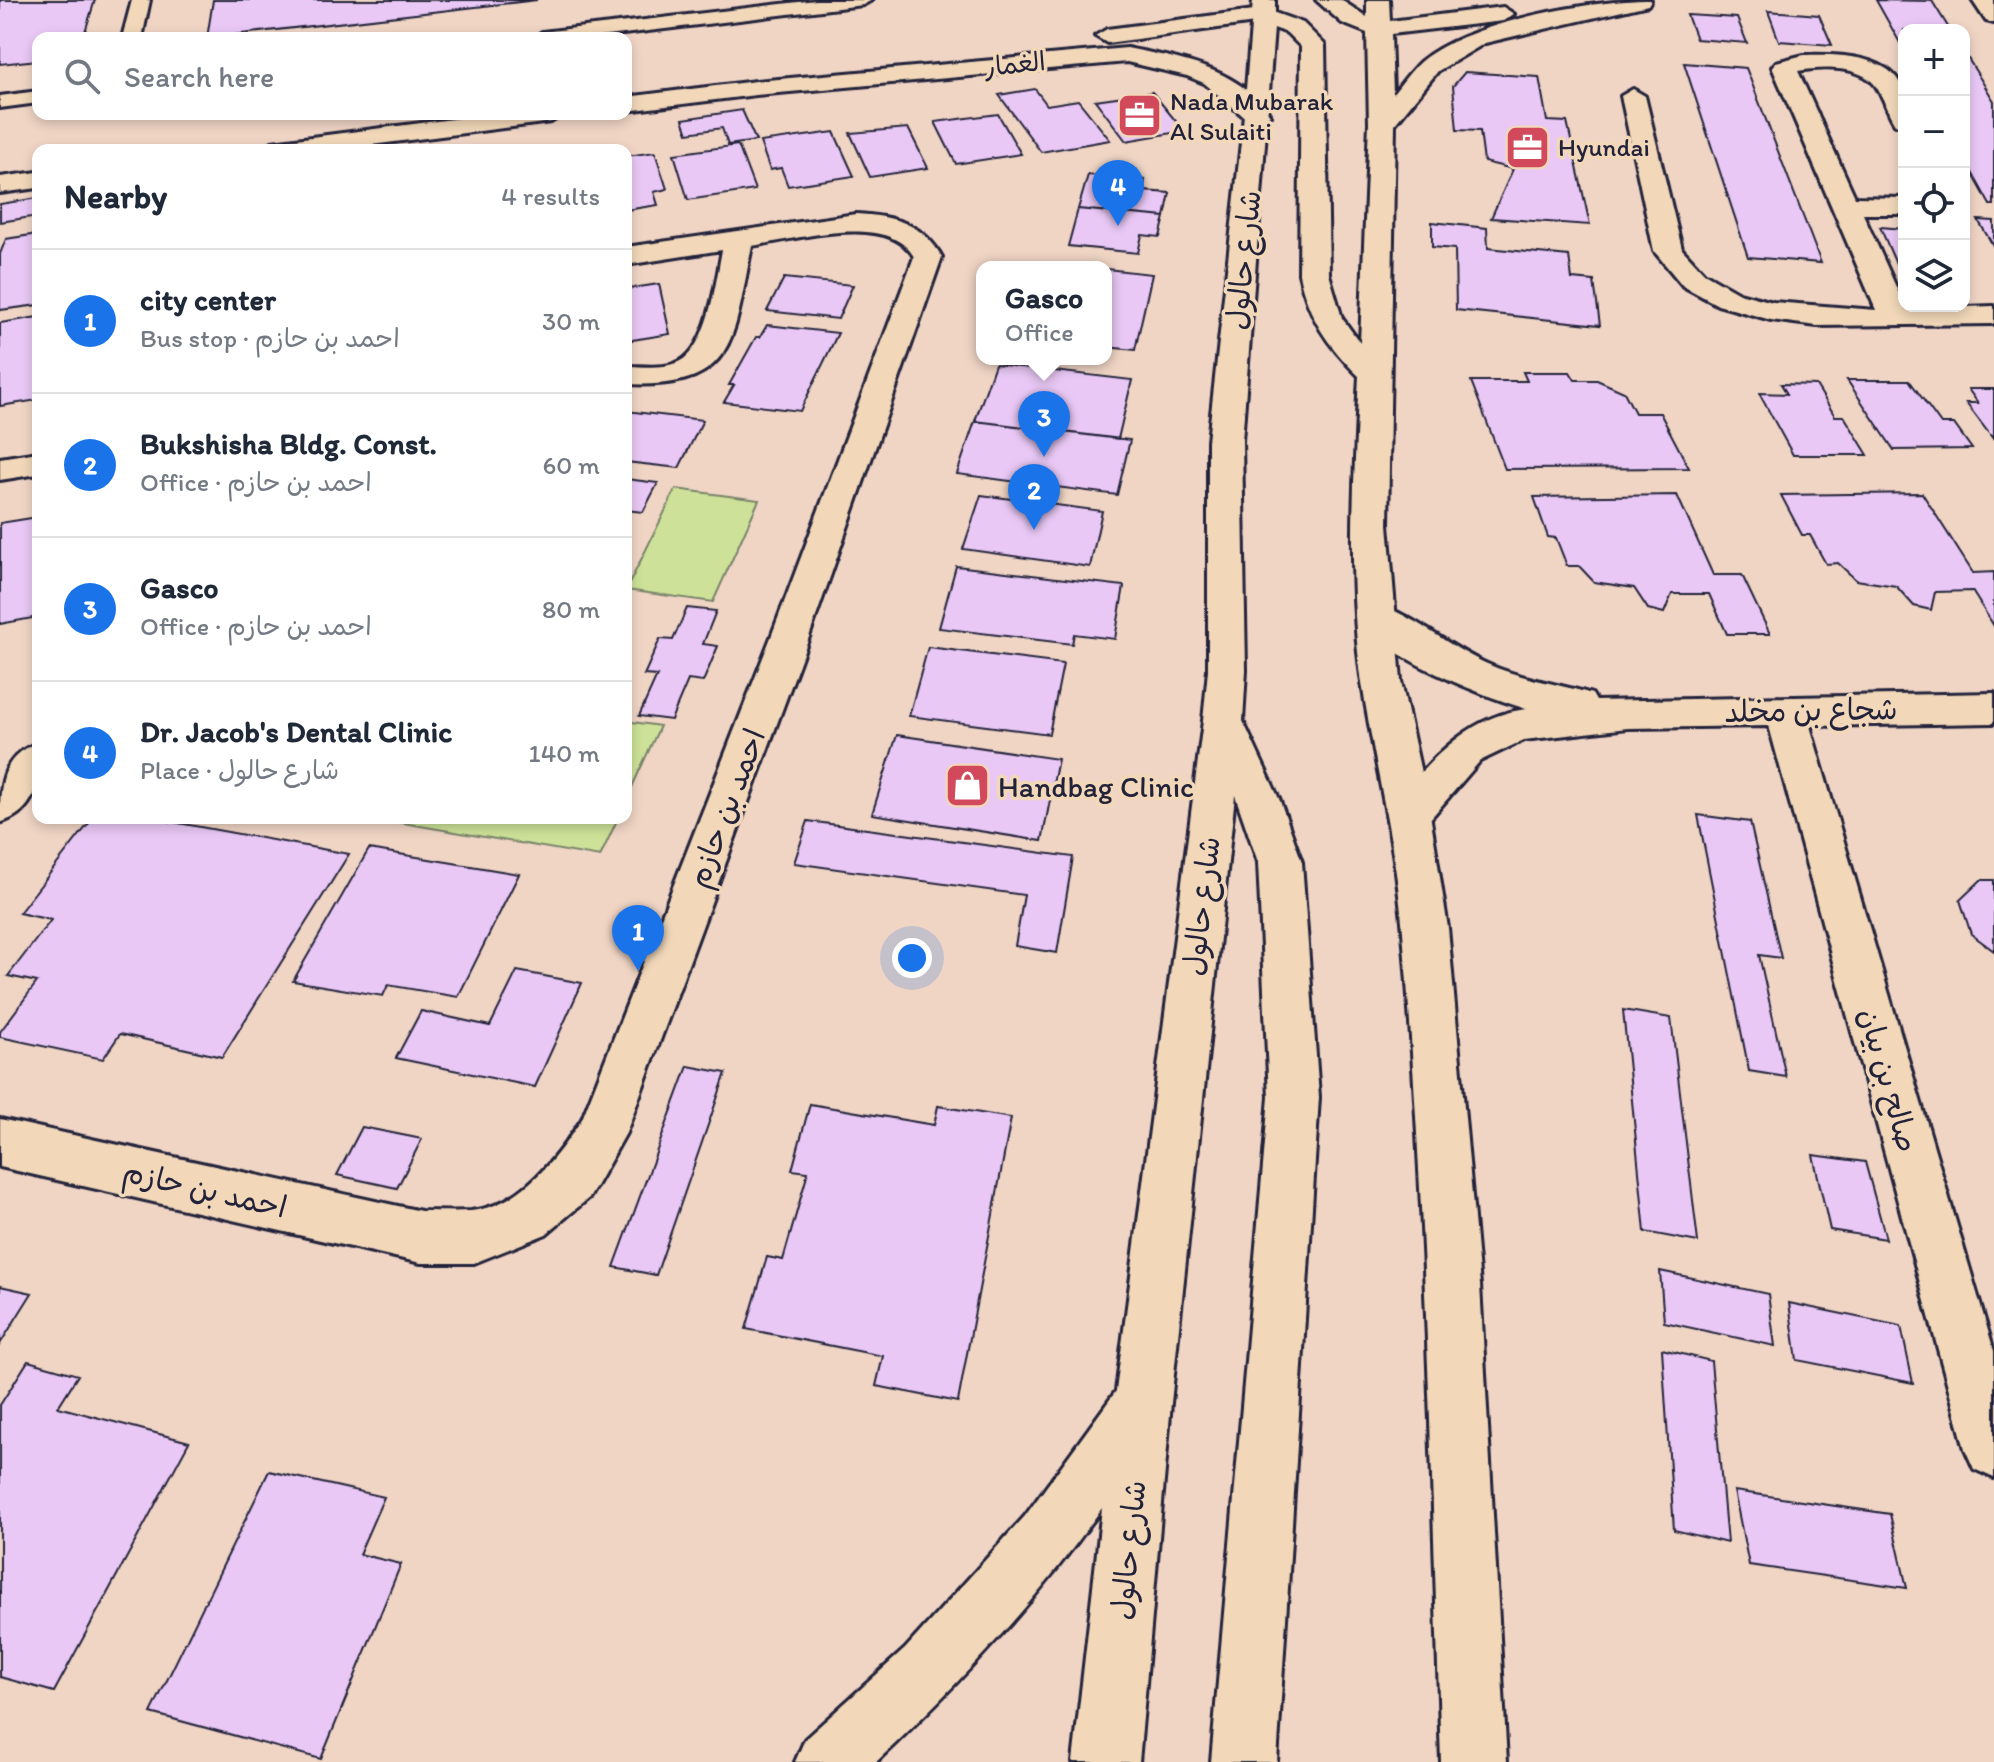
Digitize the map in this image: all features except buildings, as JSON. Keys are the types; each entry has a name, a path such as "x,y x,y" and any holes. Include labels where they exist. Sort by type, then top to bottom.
{"street":[{"path":"1331,4 1379,29 1612,0"},
{"path":"1382,123 1430,66 1477,38 1640,0"},
{"name":"الغمار","path":"756,88 844,71 1263,8 1405,1"},
{"path":"1378,2 1382,123 1372,372 1374,438 1370,524 1381,681 1409,814 1425,928 1452,1270 1474,1762"},
{"path":"1263,8 1295,28 1313,45 1311,239 1316,286 1320,308 1340,341 1372,372"},
{"name":"شارع حالول","path":"1106,1762 1143,1403 1223,721 1227,670 1225,441 1257,115 1263,8"},
{"name":"الغمار","path":"632,103 756,88 1127,55 1195,70 1213,78 1257,115"},
{"path":"1894,316 1842,205 1784,67 1802,62 1865,66 1882,77 1898,108"},
{"path":"1633,96 1668,251 1677,267 1695,283 1719,296 1780,315 1994,315"},
{"path":"341,144 535,127"},
{"path":"0,185 32,181"},
{"path":"1842,205 1898,206"},
{"name":"احمد بن حازم","path":"0,1143 421,1237 474,1237 528,1216 572,1179 607,1118 790,637 928,257 922,243 906,231 883,224 856,222 632,255"},
{"path":"632,375 670,376 699,364 712,350 739,239"},
{"path":"0,469 32,464"},
{"name":"شجاع بن مخلد","path":"1376,617 1449,665 1492,684 1538,699 1628,713"},
{"name":"شجاع بن مخلد","path":"1409,814 1466,750 1517,725 1628,713 1994,708"},
{"name":"صالح بن بيان","path":"1785,710 1994,1449"},
{"path":"1223,721 1259,801 1280,862 1294,1097 1244,1762"},
{"path":"0,806 32,766"},
{"path":"828,1762 927,1671 1046,1537 1143,1403"}],"lane":[{"path":"133,32 141,0"},
{"path":"571,32 623,21 863,0"},
{"path":"0,102 32,98"}],"green space":[{"path":"676,489 759,500 713,602 632,591 632,578"},
{"path":"632,722 660,726 632,787"},
{"path":"409,824 615,824 600,857"}],"place":[{"name":"Nada Mubarak Al Sulaiti","path":"1139,116"},
{"name":"Hyundai","path":"1527,147"},
{"name":"Dr. Jacob's Dental Clinic","path":"1118,226"},
{"name":"Gasco","path":"1044,457"},
{"name":"Bukshisha Bldg. Const.","path":"1034,530"},
{"name":"Handbag Clinic","path":"967,786"},
{"name":"city center","path":"638,971"}]}
